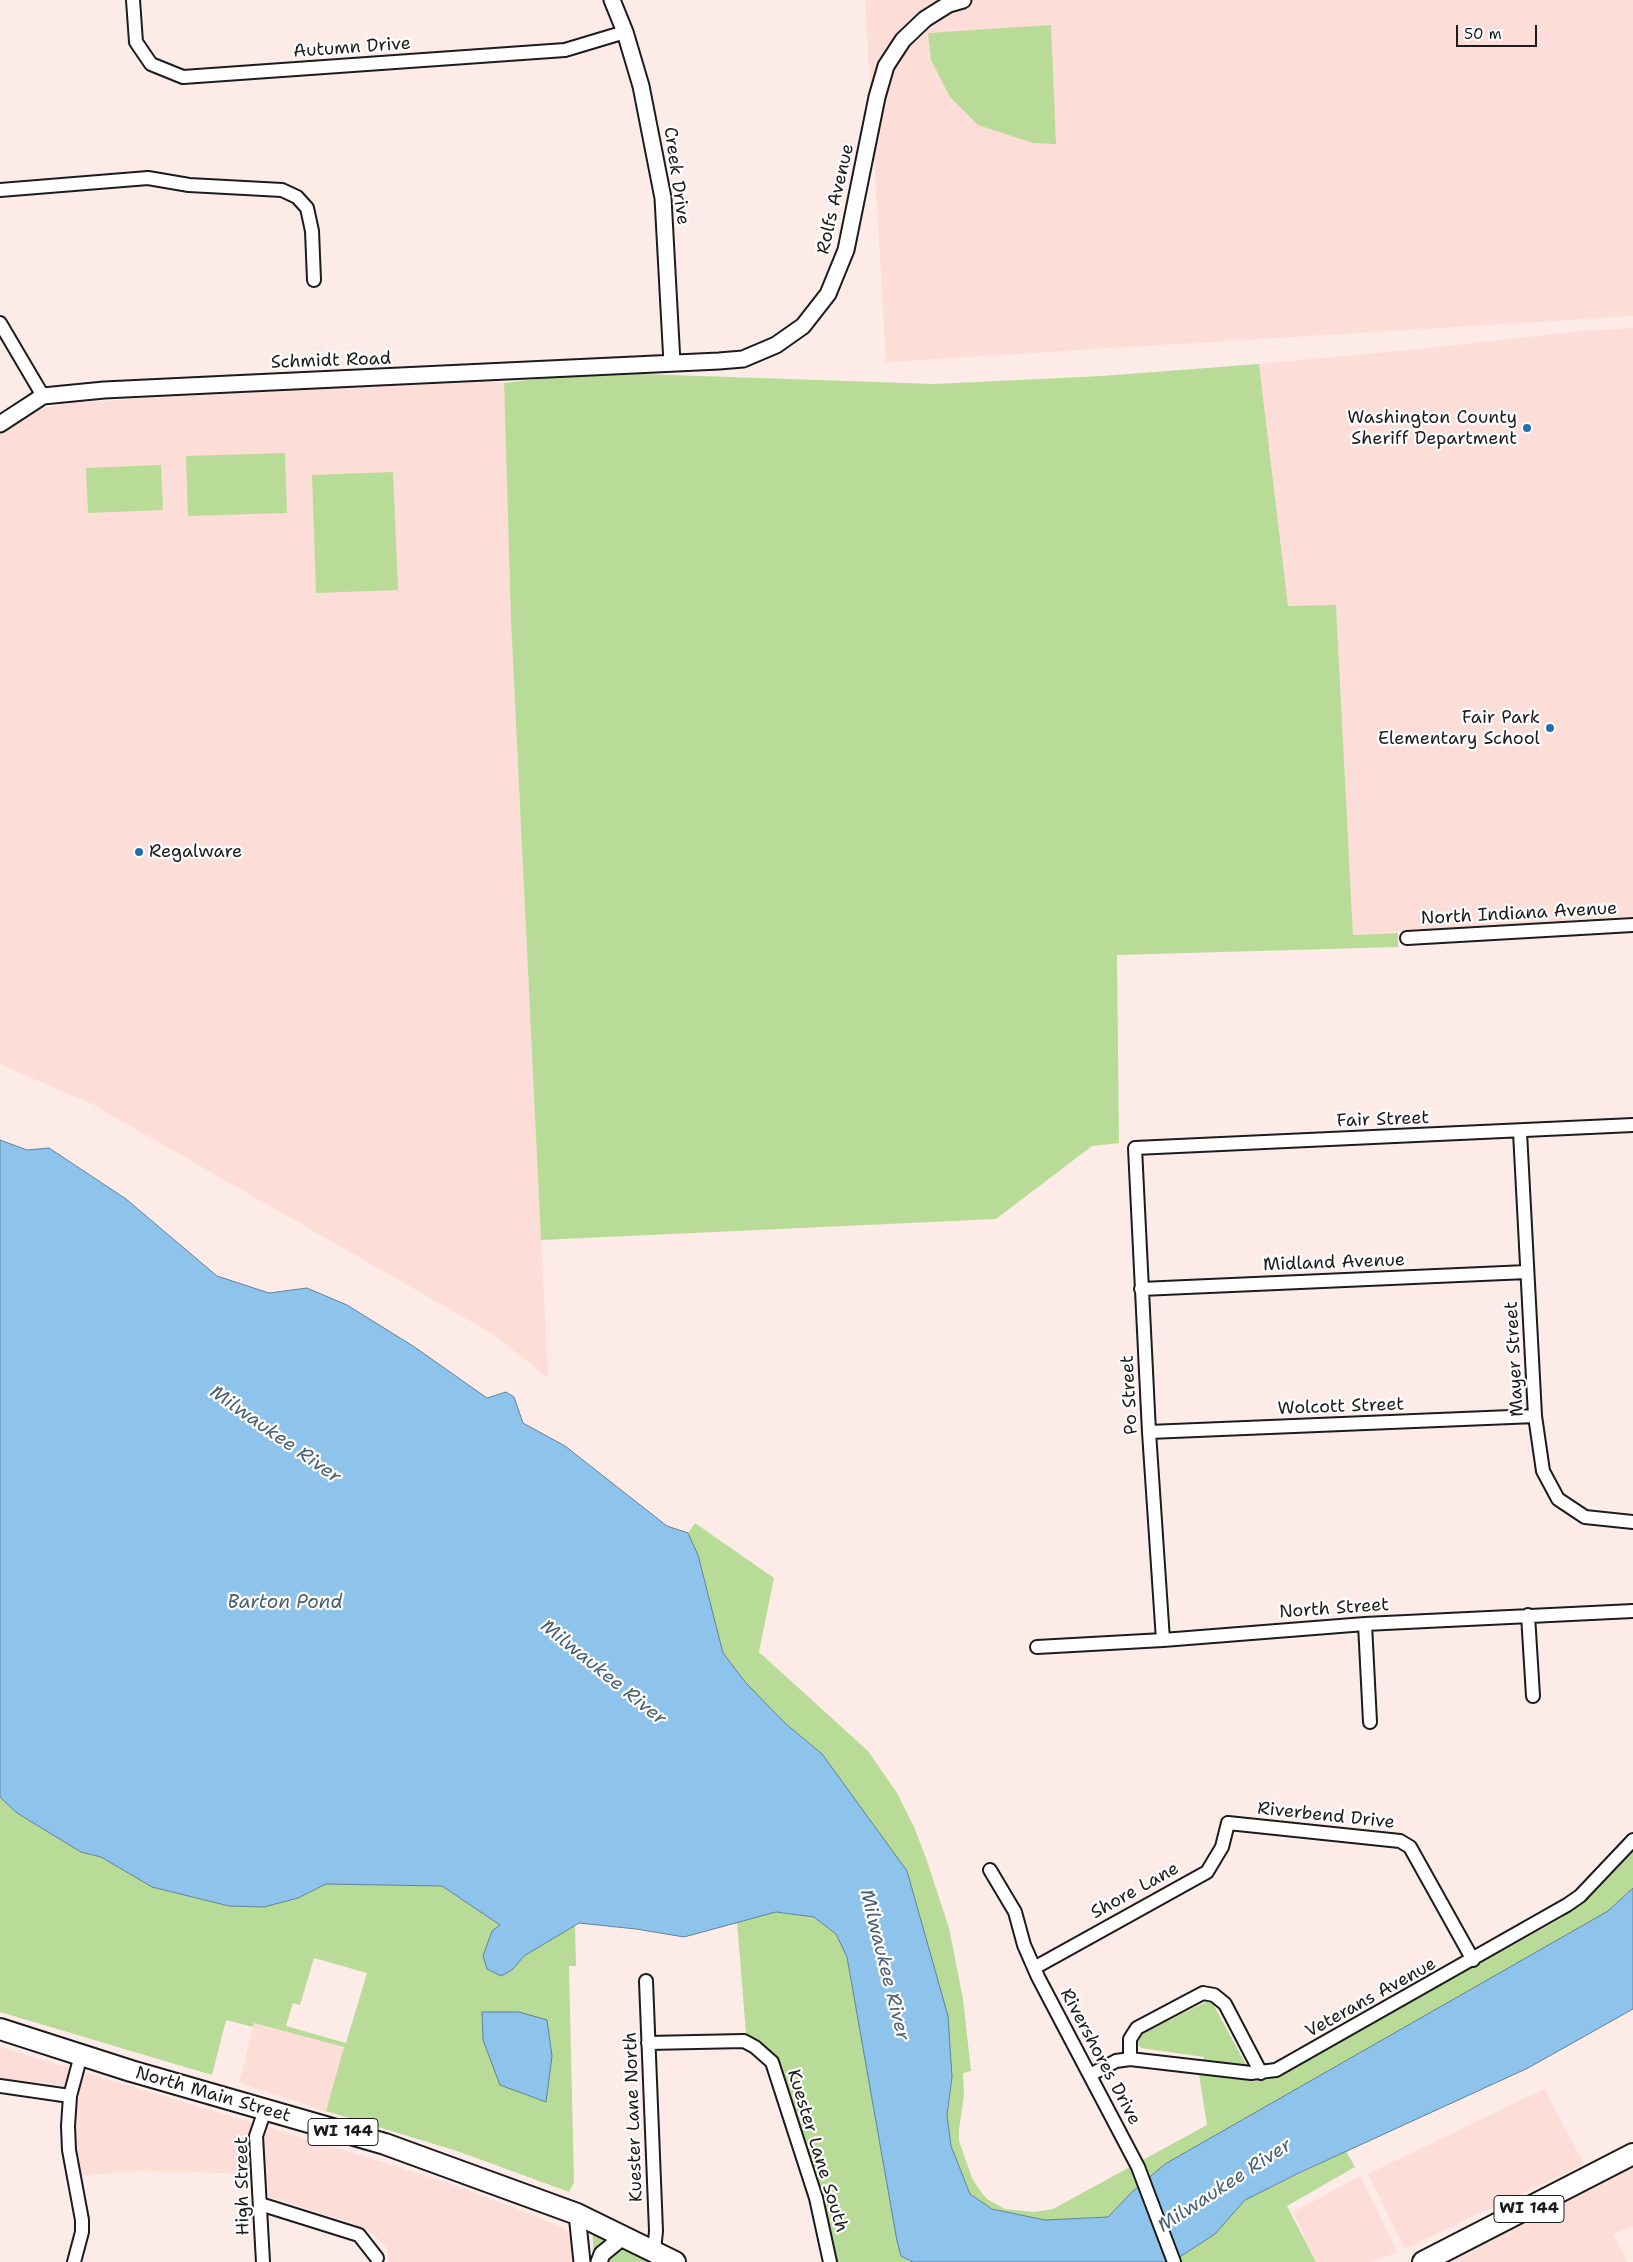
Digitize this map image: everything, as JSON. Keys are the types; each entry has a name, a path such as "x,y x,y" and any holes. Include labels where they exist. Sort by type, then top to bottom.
{"main road":[{"name":"North Main Street","path":"0,2029 265,2110 385,2144 577,2214 675,2262"},
{"name":"WI 144","path":"1429,2261 1633,2154"}],"street":[{"name":"Autumn Drive","path":"134,0 136,42 151,64 183,78 565,50 625,32"},
{"name":"Creek Drive","path":"612,0 625,32 641,86 663,198 672,362"},
{"name":"Rolfs Avenue","path":"672,362 743,359 776,345 803,326 828,294 846,250 877,97 886,66 903,40 925,19 949,4 962,0"},
{"path":"0,190 148,178 189,185 282,190 297,197 307,208 312,232 314,280"},
{"path":"0,324 43,396"},
{"name":"Schmidt Road","path":"0,424 43,396 104,390 672,362"},
{"name":"North Indiana Avenue","path":"1407,938 1633,925"},
{"name":"Fair Street","path":"1134,1148 1633,1126"},
{"name":"Mayer Street","path":"1520,1132 1535,1416 1543,1471 1558,1499 1585,1517 1633,1522"},
{"name":"Po Street","path":"1134,1148 1149,1432 1163,1640"},
{"name":"Midland Avenue","path":"1141,1289 1527,1272"},
{"name":"Wolcott Street","path":"1149,1432 1535,1416"},
{"name":"North Street","path":"1037,1647 1163,1640 1365,1624 1633,1611"},
{"path":"1528,1615 1533,1696"},
{"path":"1365,1624 1370,1722"},
{"name":"Riverbend Drive","path":"1228,1823 1400,1841 1410,1846 1473,1960"},
{"name":"Shore Lane","path":"1034,1968 1207,1872 1222,1847 1228,1823"},
{"name":"Veterans Avenue","path":"1090,2075 1116,2061 1130,2059 1261,2073 1276,2070 1473,1960 1580,1896 1633,1840"},
{"name":"Rivershores Drive","path":"990,1870 1015,1912 1024,1945 1034,1968 1138,2167 1174,2262"},
{"name":"Kuester Lane North","path":"646,1981 656,2222 654,2251"},
{"path":"1130,2059 1130,2039 1137,2028 1203,1993 1214,1995 1225,2004 1261,2073"},
{"name":"Kuester Lane South","path":"648,2043 744,2041 755,2047 772,2062 816,2198 830,2262"},
{"path":"74,2262 82,2232 82,2220 69,2150 70,2096 81,2055"},
{"path":"0,2086 70,2096"},
{"name":"High Street","path":"263,2262 256,2136 265,2110"},
{"path":"260,2204 359,2235 377,2258"},
{"path":"577,2214 582,2262"},
{"path":"598,2262 602,2254 624,2236"}],"shaded area":[{"path":"865,0 1633,0 1633,316 886,362"},
{"path":"1633,328 1633,916 1353,935 1336,605 1288,607 1259,364 1582,331"},
{"path":"448,380 504,383 511,621 548,1378 493,1334 90,1103 0,1064 0,434 34,413 48,407 70,403"},
{"path":"254,2023 344,2047 326,2111 239,2083"},
{"path":"0,2047 446,2182 566,2229 573,2243 575,2262 389,2262 387,2247 369,2232 352,2223 269,2197 266,2191 266,2174 140,2171 78,2176 74,2125 80,2089 38,2082 0,2081"},
{"path":"1544,2089 1584,2164 1405,2249 1368,2174"},
{"path":"1633,2166 1633,2226 1613,2234 1628,2262 1445,2262"},
{"path":"1360,2176 1397,2252 1372,2262 1316,2262 1293,2212"}],"green space":[{"path":"1051,25 1056,144 1033,143 978,125 950,97 931,60 928,33"},
{"path":"1259,364 1288,606 1336,605 1353,935 1398,933 1398,947 1117,955 1119,1143 1092,1146 996,1219 541,1240 511,621 504,383 571,375 642,374 935,384 1102,376"},
{"path":"285,453 287,513 188,516 186,456"},
{"path":"161,465 163,510 88,513 86,468"},
{"path":"393,472 398,590 316,593 312,475"},
{"path":"695,1523 774,1578 759,1652 868,1751 897,1793 914,1827 949,1928 963,1999 971,2071 963,2073 964,2095 959,2141 972,2178 981,2192 987,2199 1005,2209 1034,2212 1053,2209 1207,2125 1199,2074 1204,2057 1141,2048 1137,2043 1143,2033 1206,2002 1212,2002 1255,2081 1271,2079 1560,1919 1585,1901 1633,1849 1633,1888 1608,1911 1165,2164 1132,2192 1108,2217 1045,2220 992,2209 970,2194 951,2146 947,2115 952,2077 822,1754 786,1724 746,1683 723,1653 698,1555 688,1533"},
{"path":"0,1797 17,1813 81,1852 101,1857 152,1887 229,1906 264,1907 298,1898 326,1884 442,1886 500,1925 512,1970 524,1956 575,1925 576,1966 569,1966 574,2182 569,2192 460,2152 326,2111 344,2047 254,2023 253,2027 226,2020 212,2075 0,2012","holes":["314,1958 367,1973 346,2043 286,2026 293,2003 300,2005"]},
{"path":"776,1912 814,1917 836,1934 847,1957 897,2241 901,2256 913,2262 835,2262 814,2180 757,2041 746,2033 737,1922"},
{"path":"1346,2151 1355,2167 1287,2206 1316,2262 1172,2262 1215,2234 1245,2200"},
{"path":"592,2221 659,2262 594,2262"}],"water":[{"name":"Barton Pond","path":"0,1140 27,1150 49,1148 126,1199 217,1276 269,1293 307,1288 347,1305 413,1346 487,1398 506,1392 514,1397 523,1423 565,1446 667,1526 688,1533 698,1555 723,1653 746,1683 786,1724 822,1754 907,1871 948,2016 952,2077 947,2115 951,2146 970,2194 992,2209 1045,2220 1108,2217 1132,2192 1165,2164 1608,1911 1633,1888 1633,2009 1528,2068 1299,2173 1245,2200 1215,2234 1172,2262 913,2262 901,2256 897,2241 847,1957 836,1934 814,1917 776,1912 684,1937 636,1929 579,1923 524,1956 512,1970 501,1976 487,1969 483,1956 492,1931 500,1925 442,1886 326,1884 298,1898 264,1907 229,1906 152,1887 101,1857 81,1852 17,1813 0,1797"},
{"path":"482,2012 519,2012 547,2020 552,2056 546,2102 500,2085 483,2040"}],"place":[{"name":"Washington County Sheriff Department","path":"1527,428"},
{"name":"Fair Park Elementary School","path":"1550,728"},
{"name":"Regalware","path":"139,852"}],"water label":[{"name":"Milwaukee River","path":"275,1435"},
{"name":"Milwaukee River","path":"603,1673"},
{"name":"Milwaukee River","path":"884,1965"},
{"name":"Milwaukee River","path":"1225,2186"}]}
